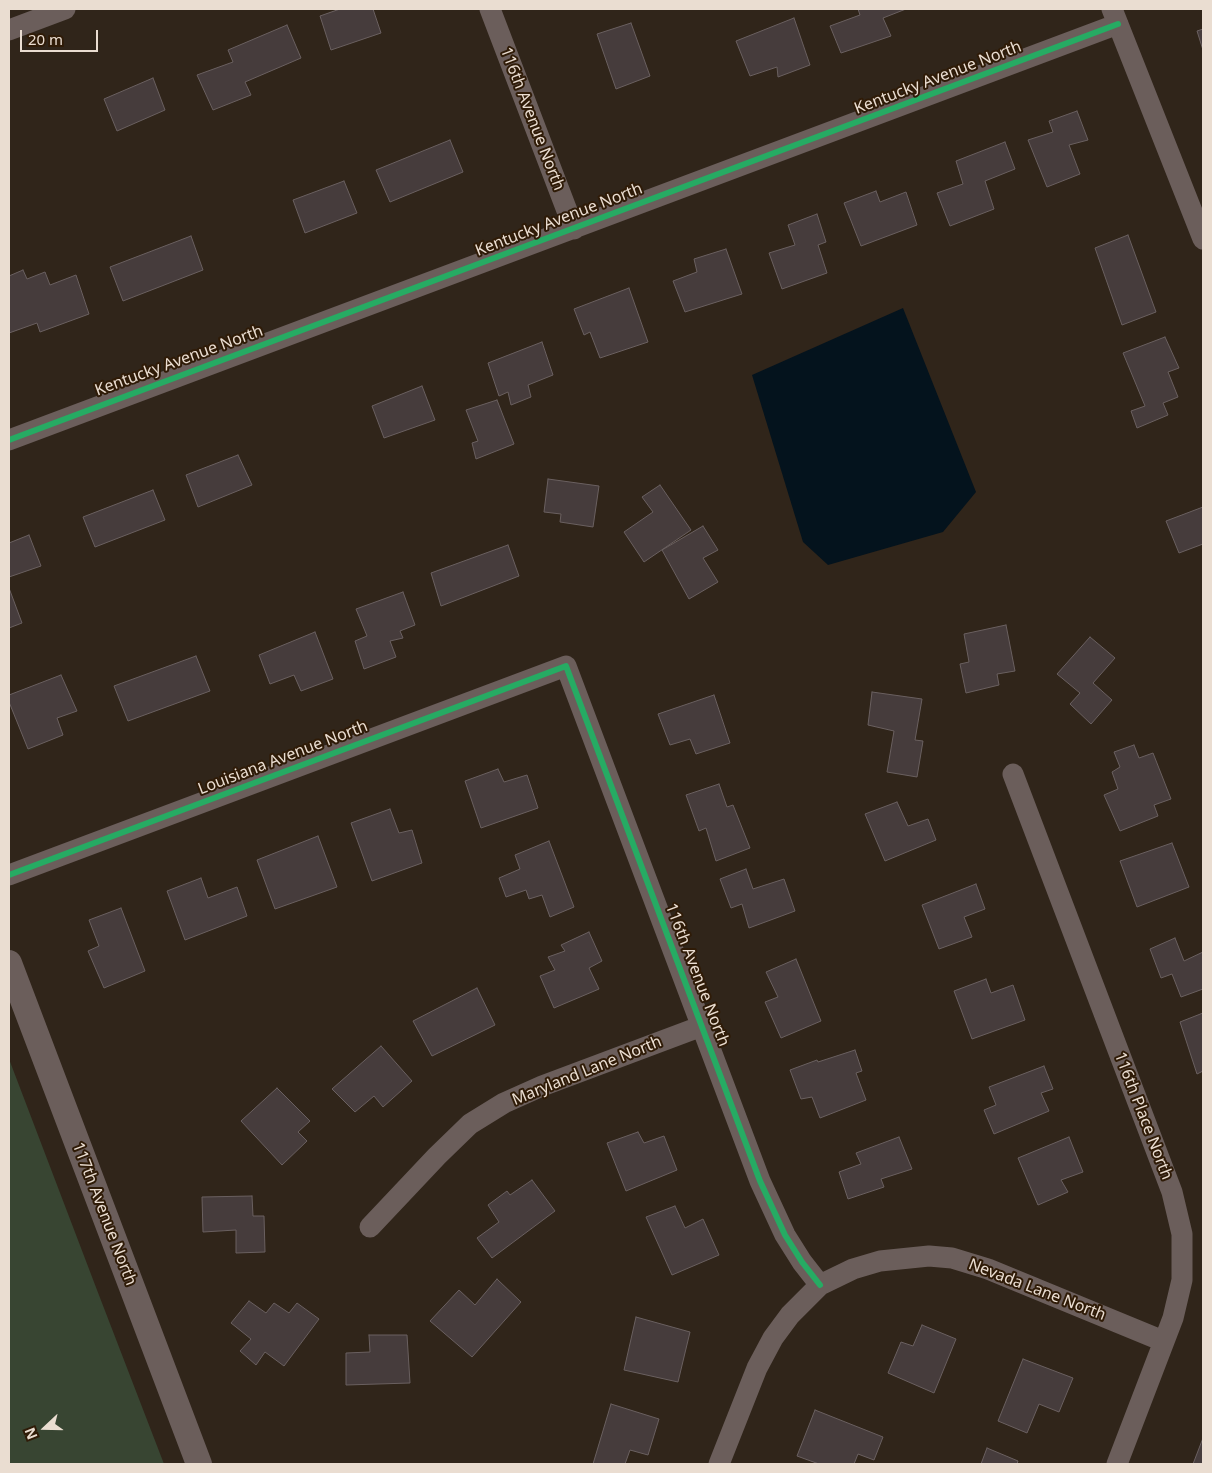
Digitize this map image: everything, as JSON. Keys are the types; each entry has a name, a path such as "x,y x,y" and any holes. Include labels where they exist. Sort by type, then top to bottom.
{"street":[{"path":"9,30 65,9"},
{"name":"116th Avenue North","path":"490,9 574,229"},
{"path":"1115,17 1203,238"},
{"name":"Kentucky Avenue North","path":"9,440 574,229 1115,17"},
{"name":"116th Avenue North","path":"566,666 760,1181 794,1249 820,1285"},
{"name":"Louisiana Avenue North","path":"9,875 566,666"},
{"name":"116th Place North","path":"1013,774 1172,1192 1182,1234 1182,1280 1173,1318 1117,1464"},
{"name":"117th Avenue North","path":"9,963 199,1464"},
{"name":"Maryland Lane North","path":"370,1228 437,1156 470,1124 504,1103 542,1086 702,1026"},
{"name":"Nevada Lane North","path":"719,1464 757,1368 773,1338 790,1315 820,1285 853,1269 880,1261 930,1256 952,1258 988,1269 1164,1341"}],"green space":[{"path":"9,1059 97,1290 164,1464 9,1464"}],"water":[{"path":"903,308 976,492 943,532 828,565 803,542 752,375"}],"building":[{"path":"340,9 373,9 381,33 331,50 320,16"},
{"path":"858,9 906,9 883,18 891,36 841,53 830,26 860,15"},
{"path":"794,18 810,65 778,77 777,67 750,76 736,41"},
{"path":"631,23 650,76 616,89 597,34"},
{"path":"287,25 301,58 245,82 251,95 213,110 197,75 233,62 228,50"},
{"path":"1203,29 1203,50 1197,31"},
{"path":"153,78 165,110 117,131 104,99"},
{"path":"1077,111 1088,140 1069,145 1080,174 1047,187 1028,140 1053,132 1049,121"},
{"path":"450,140 463,172 390,202 376,170"},
{"path":"1005,142 1015,169 985,181 994,209 950,226 937,193 963,184 956,161"},
{"path":"344,181 357,213 305,233 293,200"},
{"path":"876,191 880,202 906,192 917,225 861,246 844,203"},
{"path":"817,214 826,242 818,245 827,273 782,289 769,253 795,245 788,225"},
{"path":"1128,235 1156,312 1122,325 1095,248"},
{"path":"191,236 203,270 123,301 110,267"},
{"path":"726,249 742,294 685,312 673,281 697,272 694,259"},
{"path":"23,270 27,279 45,272 50,285 76,275 89,314 40,332 37,323 9,333 9,276"},
{"path":"629,288 648,342 600,358 590,332 584,335 574,309"},
{"path":"1165,337 1179,368 1168,372 1178,397 1163,403 1168,415 1137,428 1131,411 1145,406 1123,353"},
{"path":"542,342 553,375 528,385 531,397 511,405 508,392 499,396 488,363"},
{"path":"422,386 435,420 384,438 372,406"},
{"path":"497,400 514,444 476,459 472,443 478,441 466,410"},
{"path":"238,455 252,485 198,507 186,475"},
{"path":"548,479 599,486 593,527 560,522 561,514 544,512"},
{"path":"660,485 691,530 644,562 624,532 653,512 642,497"},
{"path":"153,490 165,520 95,547 83,517"},
{"path":"1203,507 1203,544 1179,553 1166,521"},
{"path":"703,526 718,550 703,558 718,582 689,599 662,550"},
{"path":"29,535 41,566 9,577 9,543"},
{"path":"508,545 519,576 441,606 431,573"},
{"path":"9,588 22,623 9,628"},
{"path":"403,592 415,625 400,631 403,638 390,641 396,657 364,669 355,641 367,636 356,609"},
{"path":"1006,625 1015,671 997,674 999,685 966,693 960,664 969,662 964,634"},
{"path":"315,632 333,679 301,691 294,675 270,684 259,655"},
{"path":"1090,637 1115,658 1093,683 1112,700 1091,724 1070,704 1080,693 1057,674"},
{"path":"196,656 210,691 128,721 114,686"},
{"path":"61,675 77,711 57,718 63,735 28,749 9,702 9,695"},
{"path":"872,692 922,699 915,740 923,741 917,777 887,772 894,731 868,725"},
{"path":"714,695 730,743 696,754 690,739 670,745 658,714"},
{"path":"1134,745 1139,758 1153,753 1171,799 1154,805 1158,816 1120,831 1104,795 1118,789 1112,772 1120,767 1114,752"},
{"path":"498,769 504,782 527,775 538,808 481,828 465,781"},
{"path":"719,784 727,807 733,805 750,848 716,861 706,828 699,831 686,795"},
{"path":"897,802 908,826 928,819 936,840 885,861 865,814"},
{"path":"390,809 399,833 412,830 422,863 372,881 351,823"},
{"path":"318,836 337,887 275,909 257,860"},
{"path":"549,841 574,907 550,917 542,895 529,899 526,890 506,897 499,878 520,869 515,855"},
{"path":"1172,843 1189,887 1137,907 1120,861"},
{"path":"746,869 753,889 784,879 795,911 749,928 742,904 731,908 720,879"},
{"path":"201,878 208,898 237,887 247,916 185,940 167,891"},
{"path":"976,884 985,909 964,917 972,937 939,949 922,905"},
{"path":"121,908 145,971 104,988 88,951 99,946 89,920"},
{"path":"589,932 602,961 589,968 599,989 554,1008 540,976 555,970 548,957 565,951 561,945"},
{"path":"1175,938 1184,961 1203,952 1203,989 1181,997 1172,974 1161,978 1150,949"},
{"path":"796,959 821,1021 781,1038 765,1002 778,997 766,972"},
{"path":"986,979 991,993 1013,985 1025,1020 972,1039 954,991"},
{"path":"477,988 495,1025 432,1056 413,1021"},
{"path":"1203,1013 1203,1071 1197,1074 1180,1022"},
{"path":"381,1046 412,1081 383,1107 374,1096 355,1112 332,1089"},
{"path":"855,1050 862,1071 856,1073 866,1100 820,1118 812,1097 801,1099 790,1070 817,1060 818,1062"},
{"path":"1044,1066 1053,1089 1041,1093 1049,1111 994,1134 984,1110 996,1105 989,1087"},
{"path":"277,1088 310,1121 298,1132 307,1141 282,1165 241,1121"},
{"path":"638,1132 644,1143 664,1136 677,1170 626,1191 607,1143"},
{"path":"899,1137 912,1169 881,1179 884,1187 848,1199 839,1172 861,1164 856,1153"},
{"path":"1069,1137 1083,1172 1061,1180 1068,1192 1038,1205 1018,1158"},
{"path":"532,1180 555,1211 492,1258 477,1238 499,1222 488,1205 507,1191 510,1195"},
{"path":"252,1196 253,1216 264,1216 265,1252 236,1253 236,1230 203,1232 202,1197"},
{"path":"675,1206 685,1228 703,1219 719,1255 672,1275 646,1217"},
{"path":"497,1279 521,1302 472,1357 430,1321 459,1290 475,1305"},
{"path":"249,1301 266,1313 274,1303 289,1313 297,1303 319,1319 284,1366 265,1352 256,1365 240,1351 251,1339 231,1323"},
{"path":"636,1317 690,1332 678,1382 624,1370"},
{"path":"922,1325 956,1339 934,1393 888,1373 901,1342 913,1346"},
{"path":"369,1335 407,1335 410,1383 346,1385 346,1353 370,1352"},
{"path":"1023,1359 1073,1378 1059,1412 1039,1404 1027,1433 998,1421"},
{"path":"611,1404 659,1419 648,1455 630,1450 625,1464 593,1464"},
{"path":"815,1410 883,1437 874,1460 858,1454 854,1464 819,1464 797,1456"},
{"path":"1203,1438 1203,1464 1193,1464"},
{"path":"987,1448 1018,1461 1017,1464 981,1464"}],"cycle path":[{"path":"9,440 1118,24"},
{"path":"9,875 566,666 760,1181 785,1235 802,1262 820,1285"}]}
